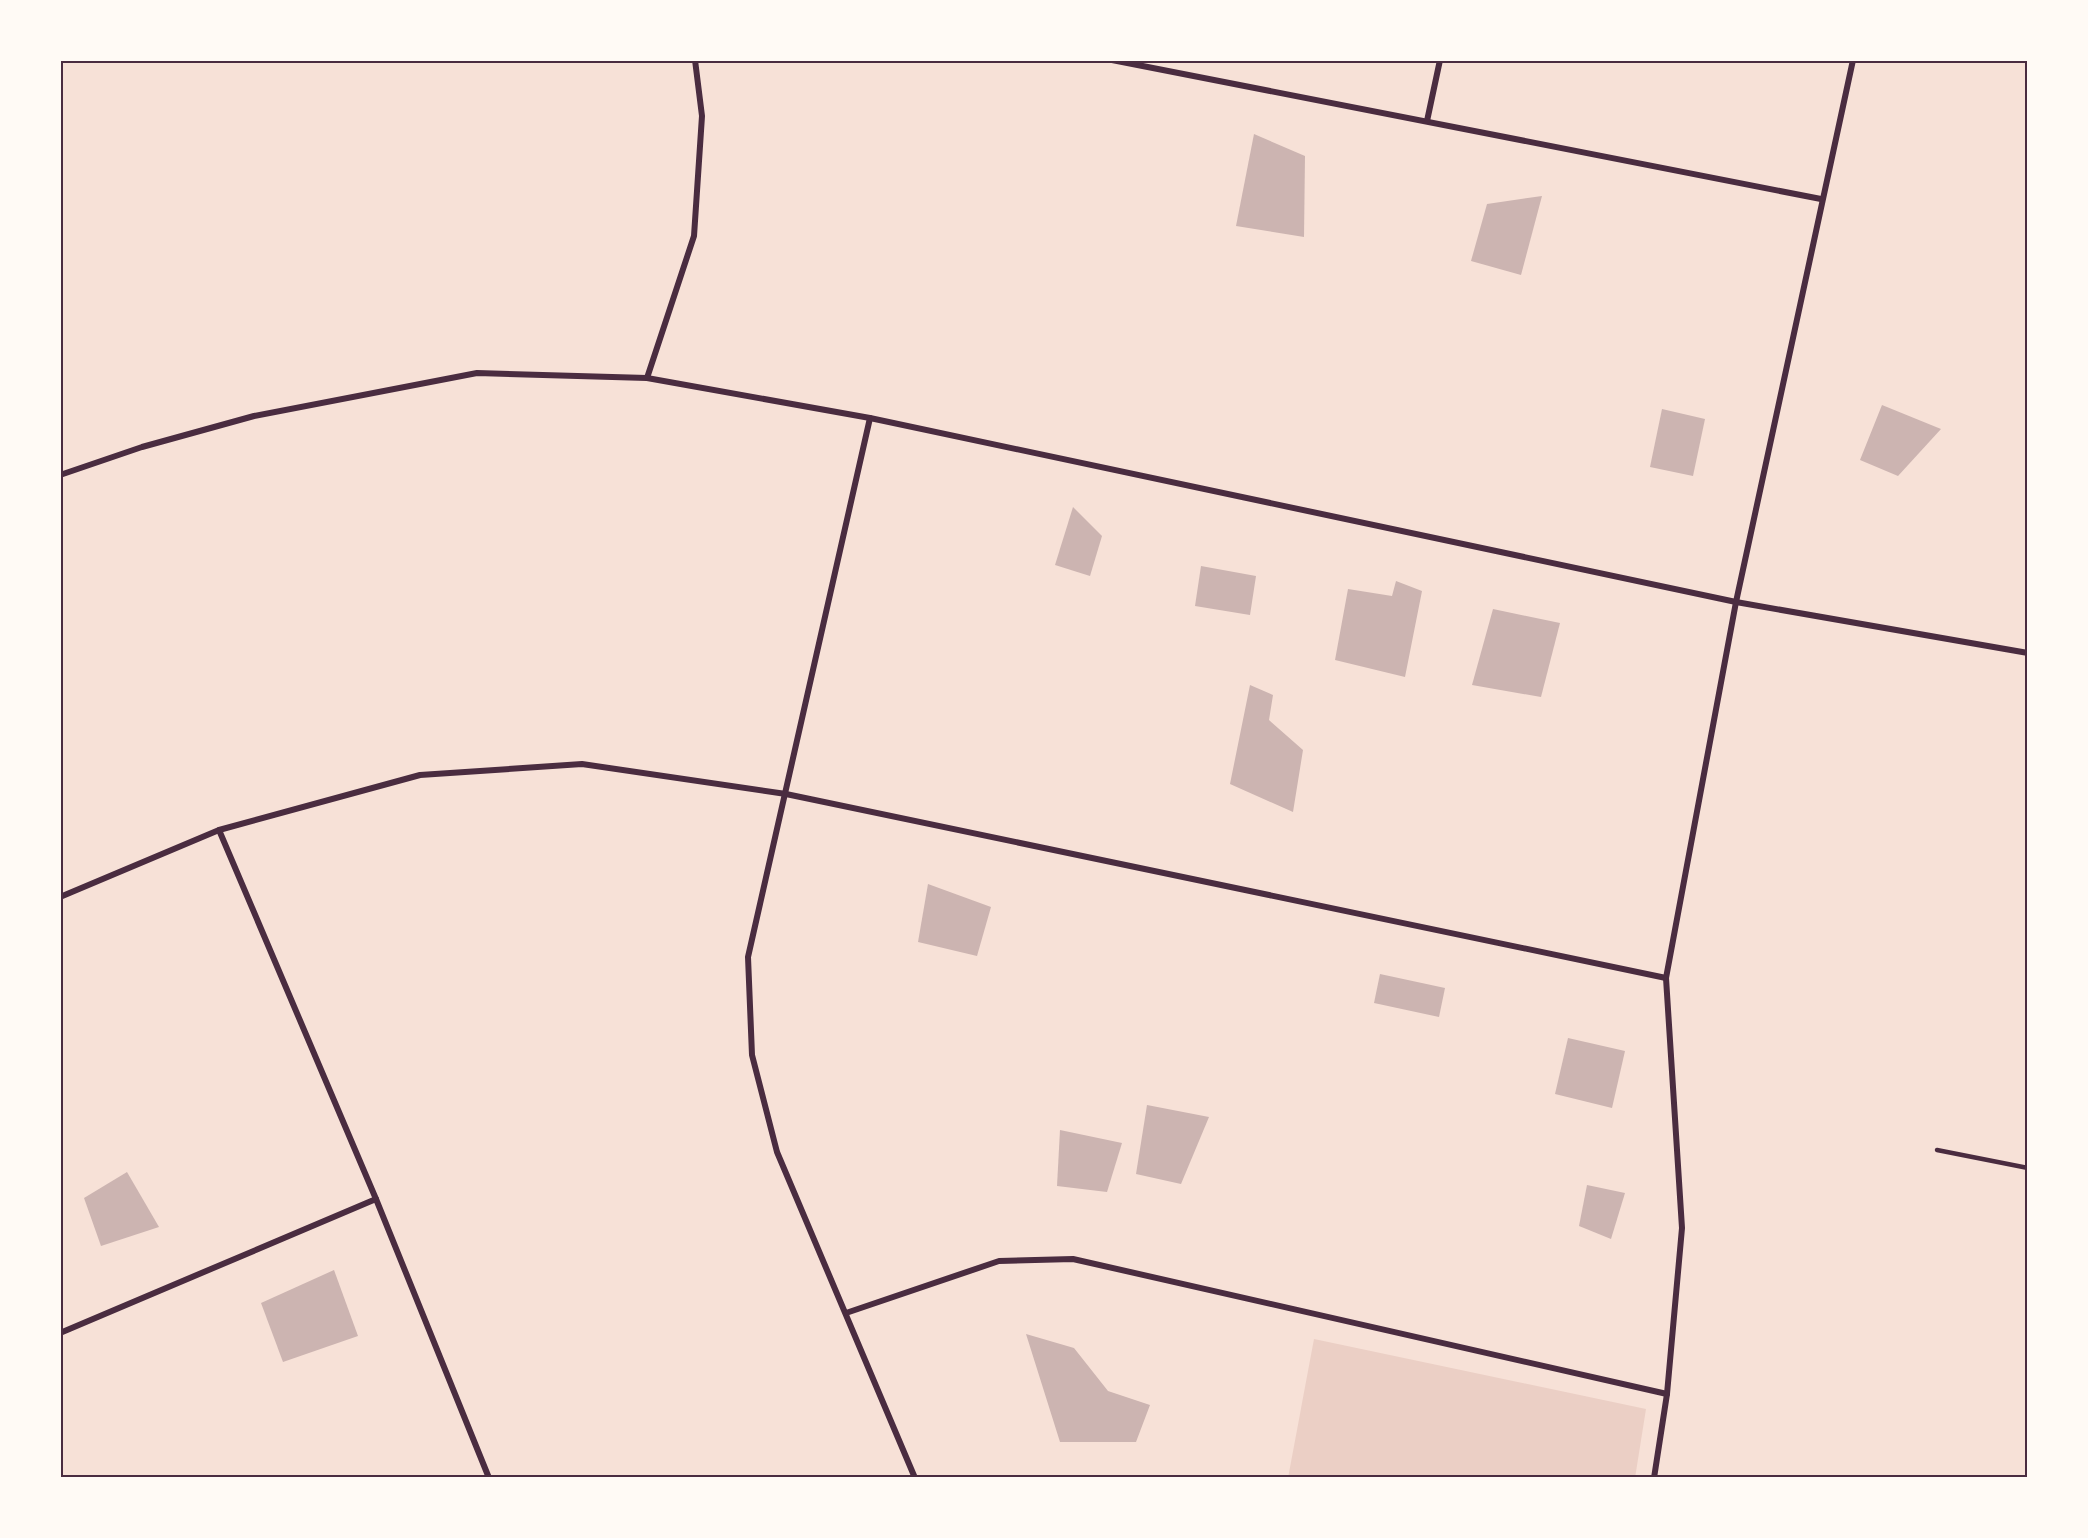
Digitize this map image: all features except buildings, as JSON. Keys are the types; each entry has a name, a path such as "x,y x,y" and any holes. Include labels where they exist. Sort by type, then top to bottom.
{"street":[{"path":"647,378 694,236 702,116 695,60"},
{"path":"1112,60 1821,199"},
{"path":"1428,122 1440,60"},
{"path":"1654,1478 1667,1394 1682,1228 1666,978 1736,602 1821,199 1853,60"},
{"path":"60,475 142,447 254,416 477,373 647,378 870,418 1736,602 2028,652"},
{"path":"870,418 748,957 752,1055 777,1152 915,1478"},
{"path":"60,897 219,830 420,775 582,764 786,794 1666,978"},
{"path":"219,830 376,1199 489,1478"},
{"path":"60,1333 376,1199"},
{"path":"846,1313 999,1261 1073,1259 1667,1394"}],"lane":[{"path":"1937,1150 2028,1168"}],"shaded area":[{"path":"1314,1339 1646,1409 1635,1478 1288,1478"}]}
